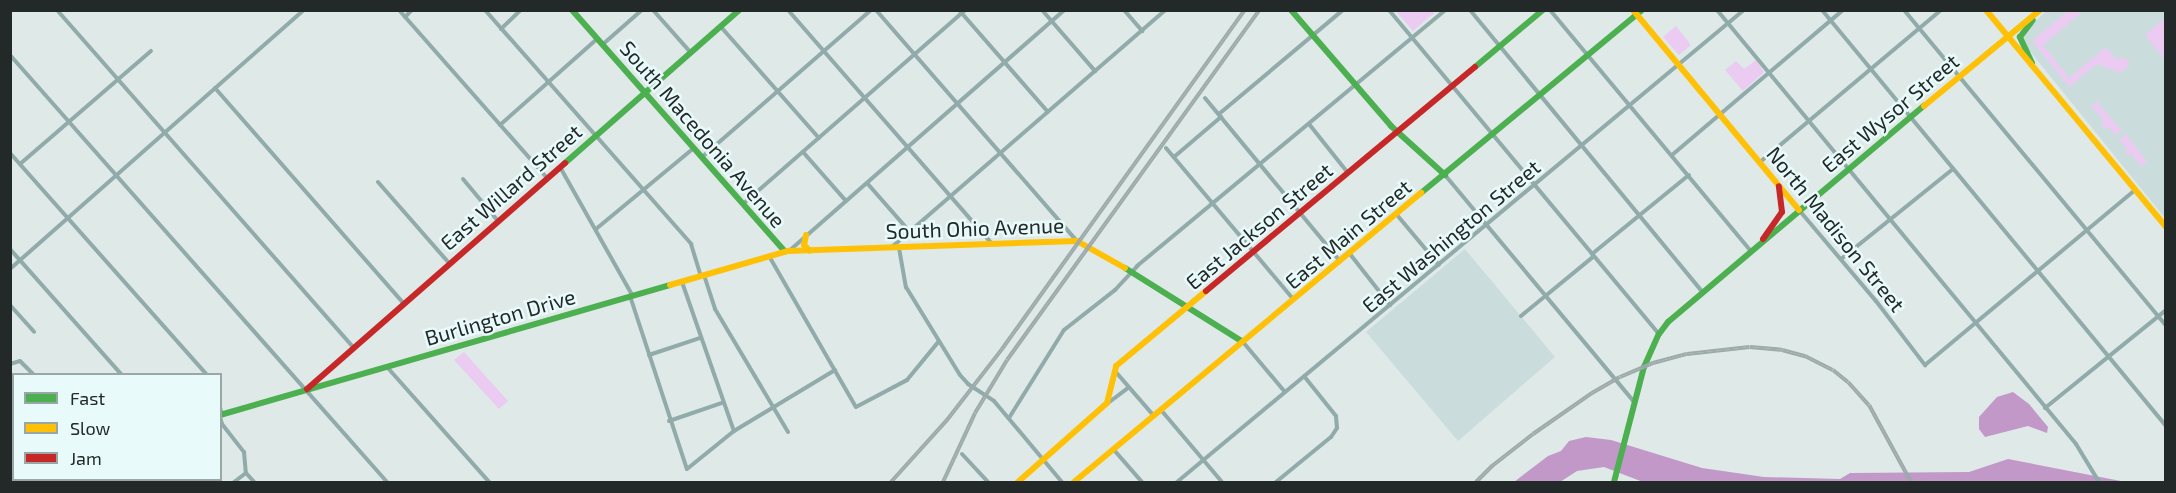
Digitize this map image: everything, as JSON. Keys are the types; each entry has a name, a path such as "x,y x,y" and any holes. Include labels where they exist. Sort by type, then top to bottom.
{"street":[{"path":"57,10 353,347"},
{"path":"10,269 304,10"},
{"path":"399,10 547,178"},
{"path":"405,17 412,10"},
{"path":"485,10 692,245 715,309 788,432"},
{"path":"501,29 521,10"},
{"name":"South Macedonia Avenue","path":"572,10 787,252"},
{"path":"603,45 642,10"},
{"path":"653,10 691,53"},
{"name":"East Willard Street","path":"306,390 739,10"},
{"path":"788,10 993,245"},
{"path":"702,157 871,10"},
{"path":"876,10 1002,152 1077,241"},
{"path":"1042,10 1095,71"},
{"path":"787,252 1064,10"},
{"path":"1124,10 1142,31"},
{"path":"891,248 1165,10"},
{"path":"1291,10 1397,133 1444,175 1635,402"},
{"path":"1174,157 1343,10"},
{"path":"1389,10 1659,334"},
{"path":"1009,418 1061,333 1114,291 1131,272 1445,10"},
{"path":"1470,10 1702,291"},
{"name":"East Jackson Street","path":"1018,483 1102,408 1110,395 1116,366 1544,10"},
{"path":"1550,10 1752,252"},
{"name":"East Main Street","path":"1074,483 1588,56 1635,13 1642,10"},
{"path":"1717,10 2076,444 2099,483"},
{"name":"East Washington Street","path":"1177,483 1744,10"},
{"path":"1822,10 2166,426"},
{"path":"1671,155 1844,10"},
{"path":"1904,10 2166,326"},
{"path":"1760,162 1941,10"},
{"path":"1986,10 2166,227"},
{"path":"2033,68 2020,37 2039,11"},
{"name":"East Wysor Street","path":"1614,483 1644,367 1659,334 1678,311 1752,252 1848,169 2039,11"},
{"path":"743,204 962,12 1048,112"},
{"name":"North Madison Street","path":"1635,13 1841,259 1925,365 1975,323"},
{"path":"721,27 819,138"},
{"path":"500,125 597,39"},
{"path":"20,164 150,51"},
{"path":"10,56 387,483"},
{"path":"215,88 403,303"},
{"path":"1205,98 1341,261"},
{"path":"1309,124 1349,173"},
{"path":"596,230 694,148"},
{"path":"1166,148 1294,300"},
{"path":"803,152 846,201"},
{"path":"10,153 204,373"},
{"path":"560,166 631,295 669,421 687,469 734,431 835,369"},
{"path":"1841,259 1953,169"},
{"path":"1521,316 1689,175"},
{"path":"463,179 498,221"},
{"path":"378,182 450,263"},
{"path":"867,183 910,232"},
{"path":"1758,245 1782,212 1779,185"},
{"path":"1975,323 2136,190"},
{"path":"1397,215 1439,265"},
{"path":"807,235 804,245 810,251"},
{"name":"South Ohio Avenue","path":"787,252 1077,241 1189,307 1243,342"},
{"path":"899,248 906,287 965,382 994,401 1062,483"},
{"path":"10,249 119,373"},
{"name":"Burlington Drive","path":"222,413 787,252"},
{"path":"1350,254 1390,305"},
{"path":"769,256 856,407 907,380 939,341"},
{"path":"682,281 722,403 734,431"},
{"path":"10,306 34,332"},
{"path":"2045,408 2166,310"},
{"path":"649,355 700,338"},
{"path":"1243,342 1286,392"},
{"path":"10,364 18,360 31,373"},
{"path":"387,367 489,483"},
{"path":"1115,371 1154,416"},
{"path":"1276,483 1331,437 1337,428 1336,416 1304,376"},
{"path":"1102,408 1129,387"},
{"path":"669,421 722,403"},
{"path":"1161,410 1222,483"},
{"path":"222,424 244,452 246,473 254,483"},
{"path":"1114,450 1142,483"},
{"path":"962,454 988,483"},
{"path":"234,483 246,473"}],"shaded area":[{"path":"1396,11 1432,11 1434,13 1413,31"},
{"path":"2046,11 2165,11 2165,218 2025,45 2026,31"},
{"path":"2068,11 2078,11 2080,14 2043,45 2069,78 2106,47 2117,60 2122,57 2129,61 2129,66 2120,73 2097,64 2069,87 2033,42"},
{"path":"2165,18 2165,60 2145,35"},
{"path":"1676,26 1691,45 1679,55 1663,37"},
{"path":"1756,60 1764,72 1743,91 1725,70 1736,61 1744,69"},
{"path":"2100,99 2098,103 2120,129 2124,128 2115,135 2108,127 2105,129 2101,125 2104,121 2092,107 2089,108"},
{"path":"2128,133 2127,136 2147,161 2139,168 2140,165 2131,154 2128,156 2125,152 2127,149 2120,141 2117,142"},
{"path":"1465,249 1555,357 1458,441 1366,332"},
{"path":"464,352 508,401 499,409 454,360"},
{"path":"2013,392 2029,404 2048,427 2047,433 2028,426 1985,437 1979,429 1979,417 1997,397"},
{"path":"1586,437 1611,440 1702,468 1764,477 1840,479 1850,473 1969,472 2008,459 2126,482 1643,482 1604,467 1577,471 1560,482 1514,482 1548,456 1561,451 1569,441"}],"railway":[{"path":"891,482 947,420 1002,349 1245,10"},
{"path":"943,482 975,413 1007,360 1259,10"},
{"path":"1476,482 1492,466 1533,434 1592,393 1620,377 1653,363 1687,354 1750,347 1782,350 1805,356 1833,370 1848,382 1869,405 1911,482"}],"traffic: fast":[{"path":"572,10 785,252"},
{"path":"565,163 739,10"},
{"path":"1291,10 1391,126 1445,175"},
{"path":"1475,67 1543,10"},
{"path":"1421,193 1642,10"},
{"path":"2032,63 2020,37 2033,20"},
{"path":"1614,482 1644,367 1659,334 1668,322 1924,106"},
{"path":"1125,268 1243,342"},
{"path":"222,414 670,285"}],"traffic: slow":[{"path":"1633,10 1799,210"},
{"path":"1986,10 2166,227"},
{"path":"1924,106 2040,10"},
{"path":"1074,482 1421,193"},
{"path":"806,235 804,245 810,251"},
{"path":"670,285 788,251 1077,241 1125,268"},
{"path":"1018,482 1107,403 1116,366 1206,291"}],"traffic: jam":[{"path":"1206,291 1475,67"},
{"path":"307,389 565,163"},
{"path":"1763,239 1782,212 1779,186"}]}
